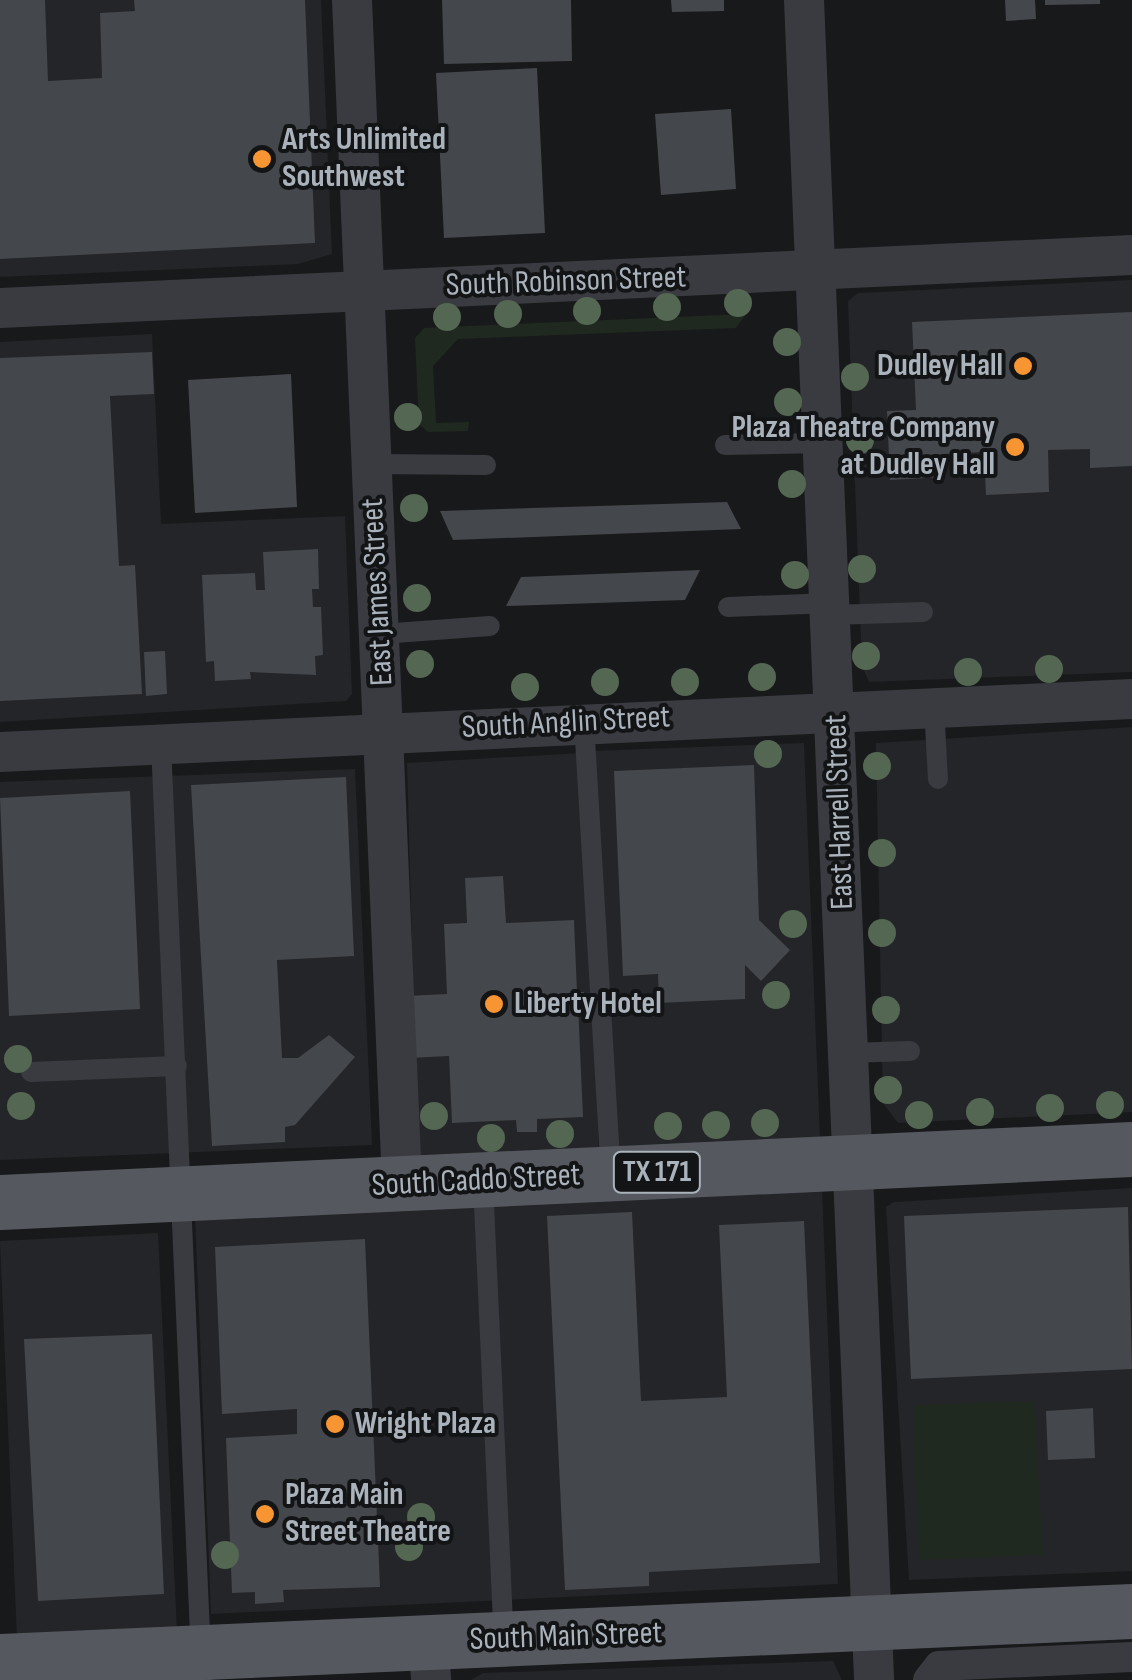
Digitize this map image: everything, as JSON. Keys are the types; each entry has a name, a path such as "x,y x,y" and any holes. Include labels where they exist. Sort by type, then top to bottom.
{"main road":[{"name":"South Caddo Street","path":"0,1202 1132,1149"},
{"name":"South Main Street","path":"0,1661 201,1666 430,1661 504,1639 1132,1611"}],"street":[{"name":"East James Street","path":"352,0 402,1184"},
{"name":"East Harrell Street","path":"804,0 874,1680"},
{"name":"South Robinson Street","path":"0,308 1132,255"},
{"name":"South Anglin Street","path":"0,752 1132,699"},
{"path":"928,1680 938,1666 1132,1657"}],"lane":[{"path":"725,445 824,443"},
{"path":"372,464 486,465"},
{"path":"728,606 923,612"},
{"path":"381,634 490,626"},
{"path":"934,706 938,779"},
{"path":"584,722 611,1174"},
{"path":"161,744 201,1666"},
{"path":"848,1053 910,1051"},
{"path":"32,1072 177,1066"},
{"path":"483,1181 504,1639"}],"shaded area":[{"path":"0,0 321,0 332,254 298,264 0,277"},
{"path":"1132,280 1132,672 869,682 862,666 848,301 858,293"},
{"path":"746,314 736,328 458,339 433,366 436,423 469,422 468,431 428,432 419,424 415,338 424,328"},
{"path":"152,334 161,524 345,516 352,694 346,701 0,722 0,342"},
{"path":"1132,727 1132,1112 898,1123 883,1103 876,743"},
{"path":"804,743 838,1584 211,1614 195,1213 611,1198 592,751"},
{"path":"581,753 599,1152 418,1160 407,763"},
{"path":"355,769 372,1145 0,1160 0,782"},
{"path":"1132,1188 1132,1571 909,1580 886,1207 894,1202"},
{"path":"158,1233 177,1631 17,1639 0,1241"},
{"path":"1034,1401 1043,1555 919,1560 913,1405"},
{"path":"833,1661 842,1680 471,1680 483,1673"}],"building":[{"path":"0,0 45,0 48,81 102,78 100,13 135,11 134,0 305,0 315,243 0,259"},
{"path":"442,0 571,0 572,61 444,64"},
{"path":"671,0 724,0 724,11 672,12"},
{"path":"1005,0 1035,0 1036,19 1006,21"},
{"path":"1045,0 1100,0 1100,4 1045,5"},
{"path":"537,68 545,233 444,238 436,73"},
{"path":"731,109 736,189 661,195 655,114"},
{"name":"Dudley Hall","path":"1132,312 1132,466 1090,468 1090,449 1048,450 1049,492 986,495 984,452 943,454 944,477 890,480 887,411 916,410 912,322"},
{"path":"152,352 154,394 110,396 119,566 135,565 142,694 0,701 0,358"},
{"path":"291,374 297,507 195,513 188,380"},
{"path":"727,502 741,529 453,540 440,511"},
{"path":"318,549 319,589 312,589 313,607 321,607 323,655 315,656 316,675 250,672 251,679 215,681 214,661 206,662 202,575 255,573 256,590 265,590 263,552"},
{"path":"700,570 685,600 506,606 521,577"},
{"path":"165,651 167,694 146,696 144,652"},
{"path":"754,765 759,920 790,950 761,981 745,965 745,999 659,1003 658,974 623,976 614,771"},
{"path":"346,777 354,956 277,960 282,1058 298,1058 329,1035 355,1057 295,1125 285,1127 285,1142 212,1146 191,785"},
{"path":"130,791 140,1009 9,1016 0,798"},
{"name":"Liberty Hotel","path":"503,876 506,923 574,920 577,992 584,992 585,1004 578,1004 583,1117 537,1119 537,1132 517,1132 516,1120 452,1123 449,1056 409,1058 406,996 447,994 444,924 467,923 465,878"},
{"path":"1128,1207 1132,1369 911,1379 904,1216"},
{"path":"632,1212 641,1401 727,1397 719,1225 804,1221 820,1563 649,1572 649,1586 565,1590 547,1216"},
{"name":"Wright Plaza","path":"365,1239 380,1587 283,1590 284,1602 255,1604 255,1592 232,1593 226,1438 297,1434 297,1409 222,1414 215,1247"},
{"path":"152,1334 164,1594 38,1601 24,1339"},
{"path":"1093,1408 1095,1458 1048,1460 1046,1411"}],"place":[{"name":"Arts Unlimited Southwest","path":"262,159"},
{"name":"Dudley Hall","path":"1023,366"},
{"name":"Plaza Theatre Company at Dudley Hall","path":"1015,447"},
{"name":"Liberty Hotel","path":"494,1004"},
{"name":"Wright Plaza","path":"335,1424"},
{"name":"Plaza Main Street Theatre","path":"265,1514"}]}
